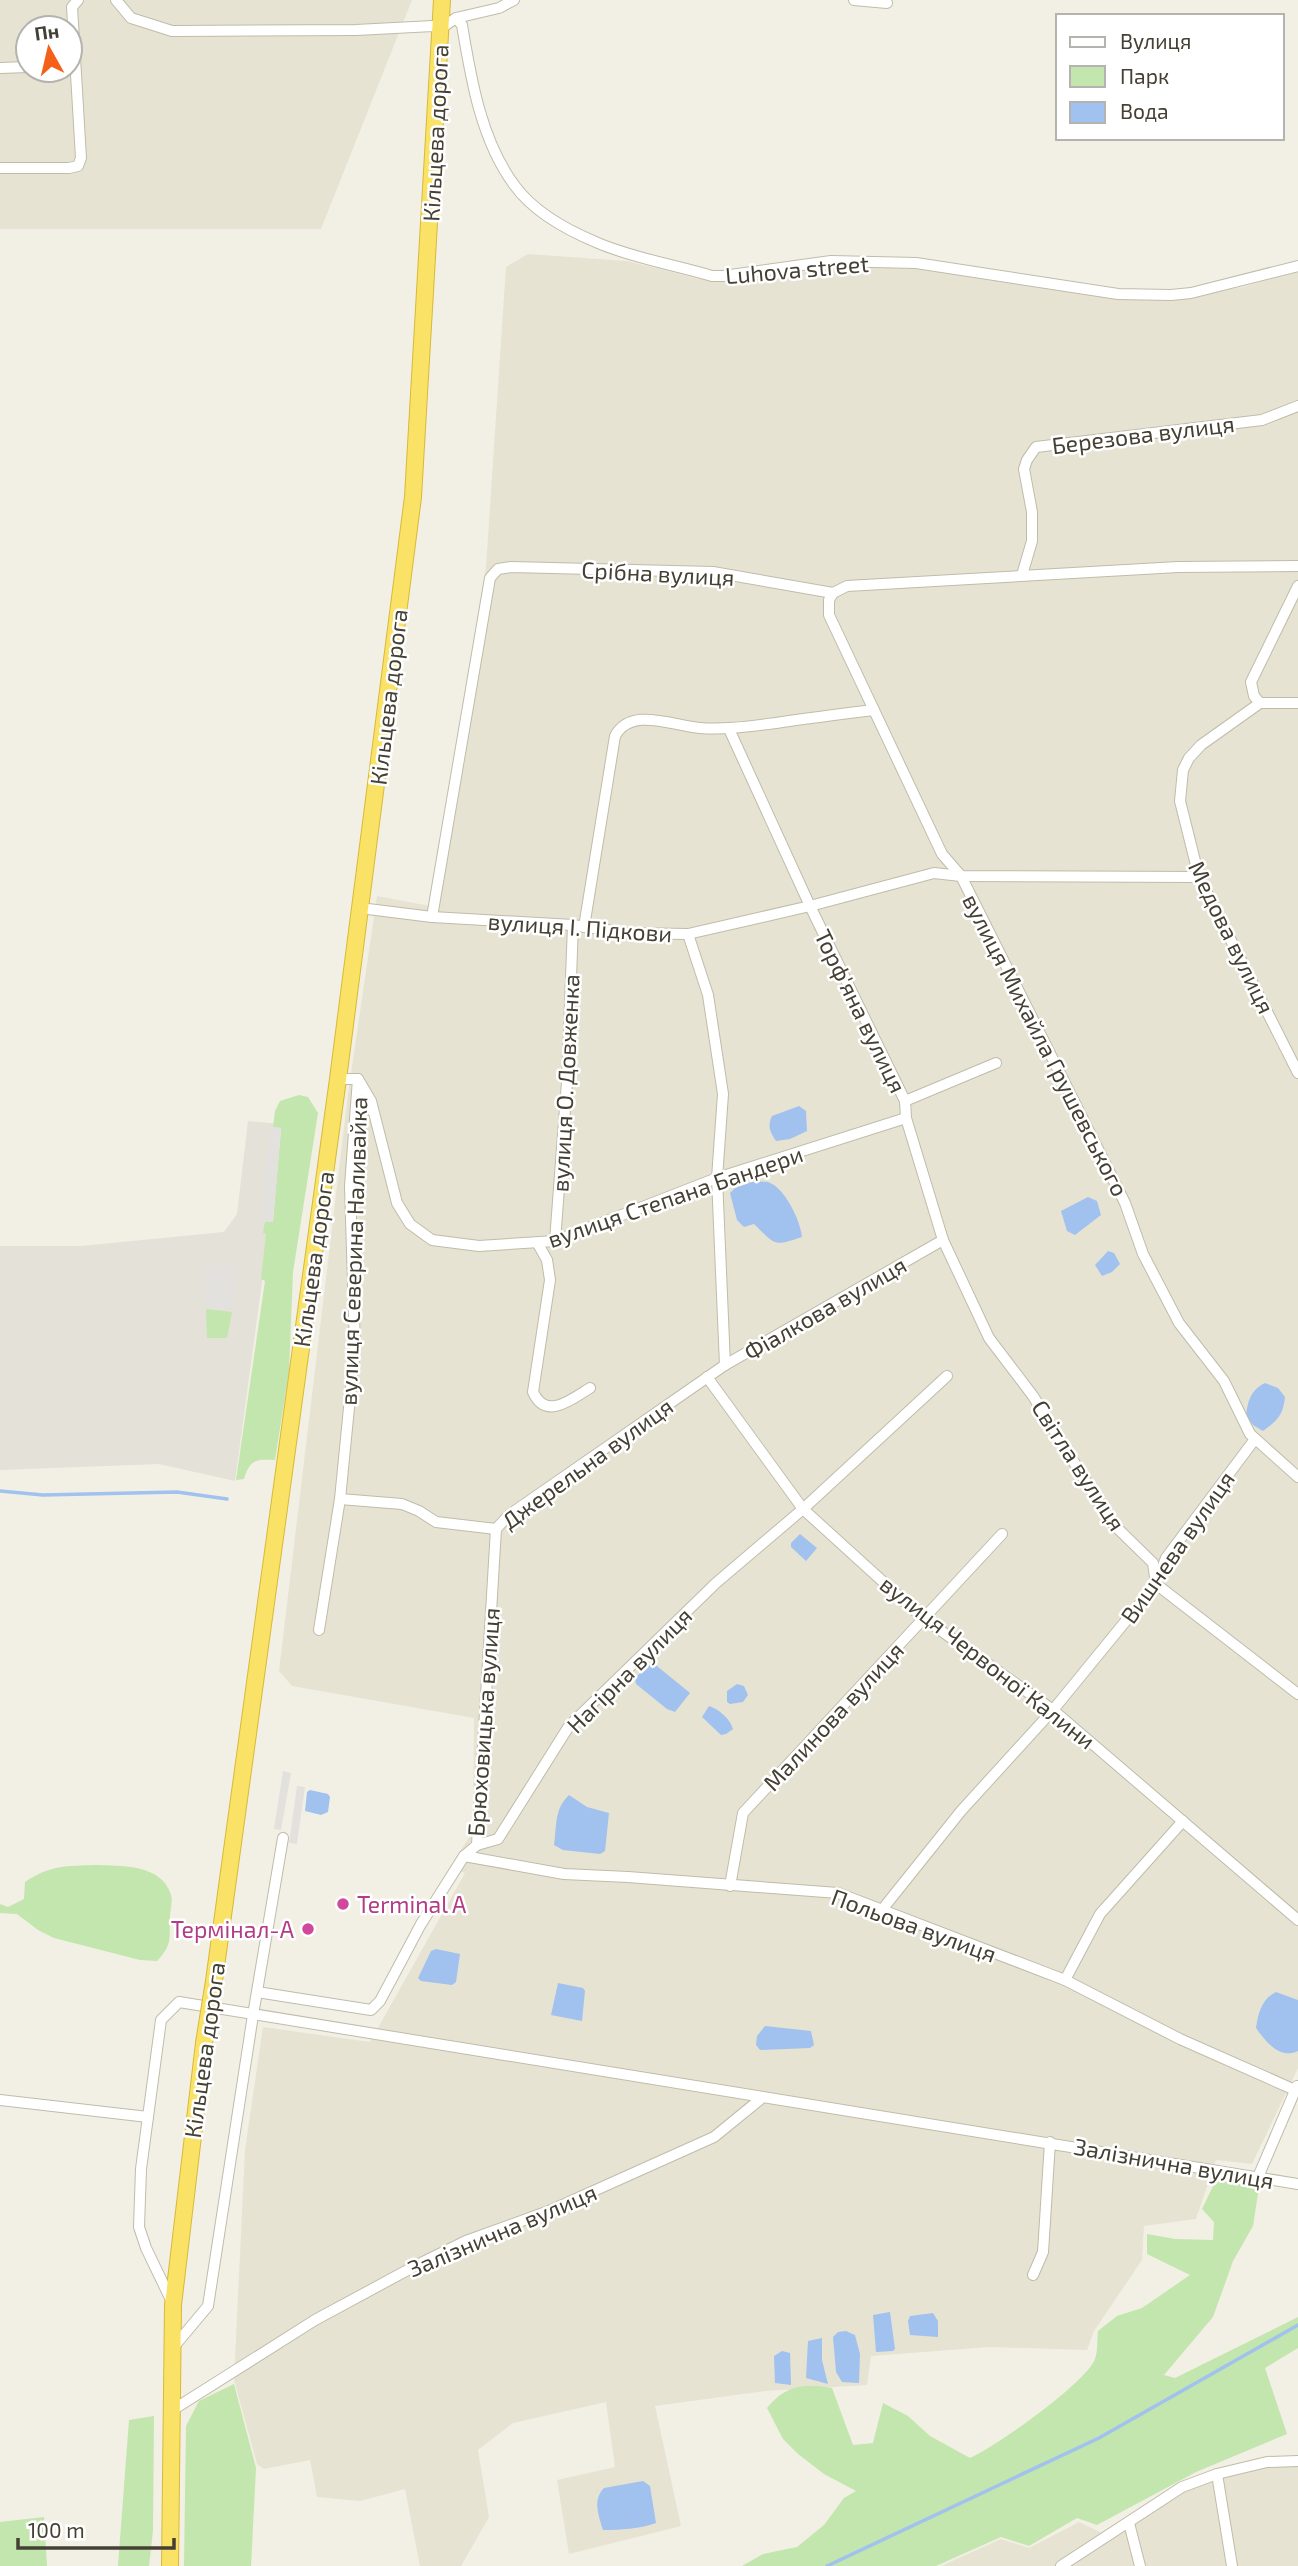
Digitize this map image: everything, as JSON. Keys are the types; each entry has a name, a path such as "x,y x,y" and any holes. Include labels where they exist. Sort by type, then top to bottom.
{"highway":[{"name":"Кільцева дорога","path":"169,2517 173,2305 204,2043 338,1079 414,497 442,0"},
{"path":"159,2566 169,2517"},
{"path":"169,2517 170,2566"}],"street":[{"path":"116,0 131,18 172,30 356,30 433,26 440,29 456,18 499,8 514,0"},
{"path":"854,0 887,3"},
{"name":"Luhova street","path":"456,18 462,25 475,99 500,161 515,187 537,209 598,243 712,276 831,261 916,263 1118,293 1191,293 1298,266"},
{"path":"0,168 78,166 81,158 75,84"},
{"name":"Березова вулиця","path":"1022,575 1032,541 1031,512 1024,469 1036,447 1091,438 1262,420 1298,406"},
{"name":"Срібна вулиця","path":"432,917 490,578 498,569 511,567 713,572 833,593 847,586 1022,575 1178,567 1298,566"},
{"path":"1298,586 1251,682 1254,696 1260,704 1298,703"},
{"name":"вулиця Михайла Грушевського","path":"833,593 829,600 829,615 942,854 961,876 1125,1203 1143,1254 1173,1312 1224,1381 1250,1434 1298,1478"},
{"name":"Медова вулиця","path":"1260,704 1201,745 1189,758 1182,769 1180,802 1199,877 1296,1057 1298,1073"},
{"path":"729,729 874,710"},
{"name":"вулиця О. Довженка","path":"555,1241 579,926 615,736 620,727 629,721 641,719 699,728 729,729"},
{"name":"Торф'яна вулиця","path":"729,729 810,906 905,1101 906,1118 943,1240 989,1338"},
{"name":"вулиця І. Підкови","path":"360,908 432,917 579,926 627,933 688,934 810,906 934,873 961,876 1199,877"},
{"path":"688,934 708,995 723,1094 717,1178 725,1365"},
{"path":"905,1101 996,1063"},
{"path":"338,1079 358,1079"},
{"name":"вулиця Степана Бандери","path":"358,1079 371,1101 397,1203 410,1224 432,1240 479,1246 555,1241 717,1178 906,1118"},
{"name":"вулиця Северина Наливайка","path":"319,1630 340,1499 355,1348 350,1186 358,1079"},
{"name":"Фіалкова вулиця","path":"707,1377 943,1240"},
{"path":"538,1244 547,1260 550,1280 533,1392 547,1407 556,1408 590,1388"},
{"name":"Світла вулиця","path":"989,1338 1033,1396 1111,1522 1153,1563 1156,1584 1298,1694"},
{"name":"Нагірна вулиця","path":"477,1845 499,1839 569,1726 716,1583 803,1509 947,1376"},
{"name":"Джерельна вулиця","path":"340,1499 402,1504 436,1522 496,1530 509,1515 707,1377"},
{"name":"вулиця Червоної Калини","path":"707,1377 803,1509 923,1618 1053,1710 1298,1920"},
{"name":"Вишнева вулиця","path":"881,1911 961,1811 1053,1710 1156,1584 1166,1558 1255,1438"},
{"name":"Брюховицька вулиця","path":"257,1992 372,2010 380,2001 421,1924 464,1856 477,1845 496,1530"},
{"name":"Малинова вулиця","path":"730,1886 743,1813 1002,1534"},
{"path":"1065,1980 1100,1914 1183,1821"},
{"path":"172,2349 208,2306 283,1838"},
{"name":"Польова вулиця","path":"464,1856 553,1873 838,1893 1065,1980 1180,2039 1297,2088"},
{"name":"Залізнична вулиця","path":"148,2117 161,2020 178,2002 1298,2184"},
{"path":"1258,2177 1297,2088"},
{"name":"Залізнична вулиця","path":"171,2411 315,2320 415,2266 466,2241 549,2211 714,2137 763,2097"},
{"path":"0,2100 148,2117 141,2169 139,2227 173,2305"},
{"name":"Залізнична вулиця","path":"1033,2275 1043,2252 1050,2142"},
{"path":"1061,2566 1182,2487 1217,2474 1267,2462 1298,2461"},
{"path":"1217,2474 1232,2566"},
{"path":"1129,2523 1140,2566"}],"shaded area":[{"path":"0,0 412,0 321,229 0,229"},
{"path":"528,254 627,261 699,279 745,281 819,265 915,267 1178,297 1243,287 1298,271 1298,2068 1252,2164 1216,2160 1196,2219 1144,2226 1142,2260 1094,2331 1087,2350 989,2347 871,2356 867,2385 765,2391 655,2406 681,2526 569,2554 557,2480 615,2467 606,2402 513,2423 478,2450 489,2517 461,2566 420,2566 405,2489 360,2501 317,2497 310,2460 264,2469 257,2464 234,2380 245,2150 263,2027 370,2042 465,1873 450,1867 473,1831 474,1718 292,1686 279,1671 348,1094 377,896 430,906 486,567 506,267"},
{"path":"248,1121 281,1124 235,1481 159,1464 0,1470 0,1246 81,1246 224,1232 237,1214"},
{"path":"270,1126 281,1128 273,1222 261,1222"},
{"path":"205,1266 238,1266 233,1309 206,1307"},
{"path":"283,1771 291,1773 281,1830 274,1829"},
{"path":"297,1786 305,1787 297,1844 289,1843"},
{"path":"1298,2465 1298,2566 941,2566 1001,2539 1029,2548 1079,2522 1111,2537 1182,2490 1226,2475 1266,2466"}],"green space":[{"path":"299,1095 308,1097 318,1113 293,1272 289,1371 275,1460 251,1464 244,1479 236,1480 265,1281 261,1279 266,1234 263,1233 265,1222 273,1221 281,1129 273,1127 275,1111 280,1101"},
{"path":"206,1309 232,1312 227,1338 207,1338"},
{"path":"96,1865 140,1869 159,1877 166,1885 172,1900 169,1941 157,1961 140,1960 54,1938 17,1914 0,1913 0,1904 8,1907 24,1899 25,1882 34,1876 59,1868"},
{"path":"1216,2180 1259,2187 1253,2226 1233,2261 1213,2317 1164,2375 1175,2378 1298,2317 1298,2348 1265,2368 1287,2434 1196,2472 1097,2525 1077,2518 1029,2546 1001,2537 936,2566 742,2566 763,2554 797,2547 824,2525 844,2498 856,2491 824,2474 783,2439 767,2408 781,2394 804,2386 832,2388 853,2445 873,2443 883,2403 908,2416 930,2436 970,2458 1018,2428 1075,2383 1095,2359 1098,2331 1117,2316 1142,2308 1190,2275 1147,2254 1147,2234 1175,2239 1213,2240 1214,2222 1202,2209"},
{"path":"234,2384 256,2468 251,2566 184,2566 186,2426 199,2401"},
{"path":"154,2416 153,2531 149,2566 118,2566 129,2420"},
{"path":"44,2517 47,2566 0,2566 0,2522"}],"water":[{"path":"799,1106 806,1111 807,1131 790,1139 776,1141 770,1129 772,1116"},
{"path":"755,1181 770,1183 782,1193 796,1215 802,1237 775,1242 754,1224 744,1227 737,1220 730,1193 735,1188"},
{"path":"1088,1197 1097,1201 1101,1215 1075,1235 1067,1231 1061,1211"},
{"path":"1108,1251 1114,1253 1120,1264 1112,1272 1102,1276 1095,1265"},
{"path":"1265,1383 1278,1388 1285,1397 1279,1417 1263,1431 1253,1425 1246,1415 1251,1396"},
{"path":"800,1534 817,1548 806,1561 791,1547 791,1543"},
{"path":"652,1662 690,1693 675,1712 667,1709 636,1684 635,1678"},
{"path":"737,1684 744,1686 748,1695 743,1702 730,1704 727,1702 727,1691"},
{"path":"709,1706 724,1715 733,1729 721,1735 702,1717"},
{"path":"310,1790 328,1794 328,1812 321,1815 305,1811 307,1792"},
{"path":"569,1795 587,1807 609,1813 605,1851 600,1854 563,1850 554,1845 558,1812"},
{"path":"436,1949 460,1954 456,1982 452,1985 421,1981 418,1978 431,1951"},
{"path":"558,1983 583,1988 585,1991 582,2021 551,2015"},
{"path":"1276,1992 1298,2000 1298,2051 1279,2051 1256,2028 1267,1998"},
{"path":"765,2026 811,2031 814,2045 810,2048 760,2050 756,2045 757,2036"},
{"path":"890,2312 895,2349 876,2352 873,2315"},
{"path":"933,2313 938,2321 938,2337 910,2335 910,2316"},
{"path":"846,2331 855,2335 860,2354 859,2383 842,2382 836,2372 833,2337 838,2332"},
{"path":"822,2338 822,2360 828,2384 806,2378 808,2341"},
{"path":"782,2351 790,2353 791,2385 775,2383 774,2356"},
{"path":"643,2481 650,2486 656,2523 630,2529 603,2530 597,2503 604,2488"}],"waterway":[{"path":"0,1491 43,1495 177,1492 227,1499"},
{"path":"827,2566 1099,2438 1298,2325"}],"place":[{"name":"Terminal A","path":"343,1904"},
{"name":"Термінал-А","path":"308,1929"}]}
